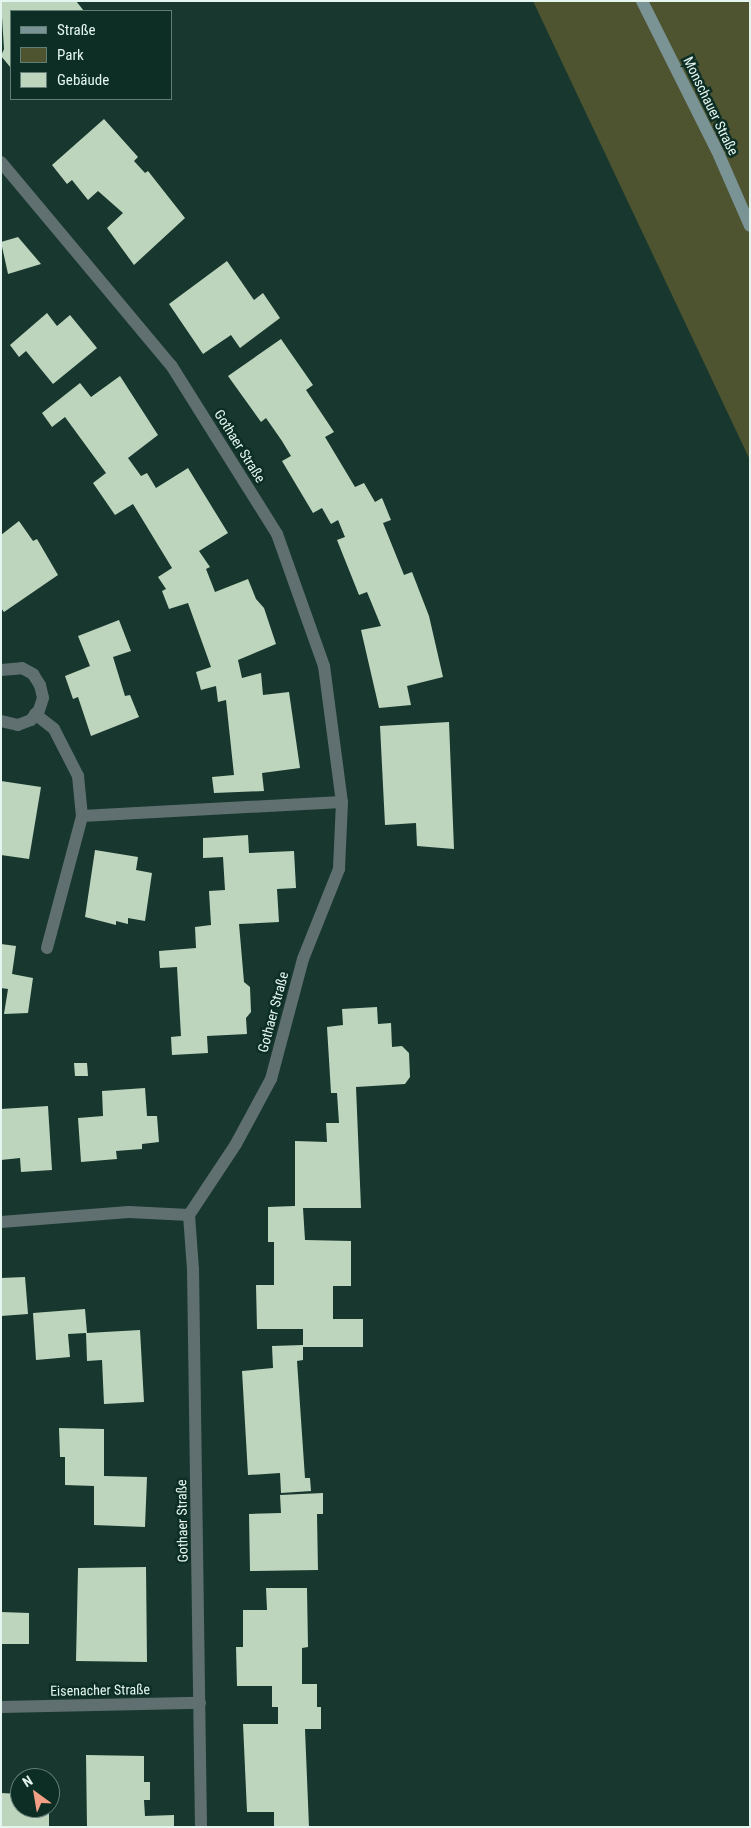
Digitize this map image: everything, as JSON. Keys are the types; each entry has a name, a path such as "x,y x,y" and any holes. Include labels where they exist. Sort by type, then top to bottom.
{"main road":[{"name":"Monschauer Straße","path":"642,1 719,155 750,226"}],"street":[{"name":"Gothaer Straße","path":"1,162 171,365 277,534 324,666 342,802 339,869 303,959 271,1079 236,1144 189,1215 193,1269 201,1827"},
{"path":"1,670 22,668 33,674 40,685 43,698 35,714 18,724 1,721"},
{"path":"35,714 54,729 78,776 82,816 47,948"},
{"path":"82,816 342,802"},
{"path":"1,1222 129,1212 189,1215"},
{"name":"Eisenacher Straße","path":"1,1706 200,1703"}],"green space":[{"path":"533,1 750,1 750,460"}],"building":[{"path":"1,1 76,1 83,10 10,10 10,67 1,56 4,49"},
{"path":"104,119 138,157 134,161 145,173 148,171 185,218 134,265 107,228 123,213 98,191 88,200 72,180 67,184 52,165"},
{"path":"18,237 41,264 8,274 1,242"},
{"path":"227,261 254,300 263,293 280,318 240,348 231,335 203,354 169,304"},
{"path":"47,313 57,326 70,315 97,348 53,384 26,351 19,357 10,345"},
{"path":"281,339 313,385 306,390 334,432 325,437 355,487 364,483 375,502 382,498 391,520 383,523 404,575 412,572 429,616 443,677 407,686 411,705 379,708 361,630 381,626 367,592 359,595 337,540 345,537 338,520 331,524 322,508 313,513 282,461 291,456 282,441 266,418 261,422 228,376"},
{"path":"120,376 158,435 128,458 141,476 147,473 156,488 188,468 228,533 199,551 210,567 206,569 215,592 248,579 256,599 264,608 276,644 238,660 242,678 261,673 263,695 289,692 300,768 262,773 264,791 214,793 212,777 234,775 226,700 218,702 216,686 201,690 196,672 211,667 188,603 169,609 162,591 166,589 158,577 172,568 133,504 115,515 93,483 106,473 65,417 52,427 42,413 80,383 91,397"},
{"path":"19,521 33,541 37,539 58,575 4,612 1,608 1,535"},
{"path":"119,620 131,651 113,657 125,696 130,695 139,717 91,736 78,697 73,699 65,676 90,666 78,636"},
{"path":"449,722 454,849 417,846 416,823 385,825 380,726"},
{"path":"1,781 41,787 29,859 1,855"},
{"path":"248,835 249,853 294,851 296,888 277,889 279,922 239,924 244,982 250,987 251,1012 246,1018 247,1034 207,1036 208,1053 172,1055 171,1037 181,1036 177,967 160,968 159,951 196,948 195,927 211,925 209,891 225,890 223,857 203,858 203,838"},
{"path":"95,850 138,857 136,870 152,873 145,921 128,918 128,924 116,921 116,925 85,917"},
{"path":"1,944 16,946 12,974 33,978 28,1013 4,1014 8,989 1,988"},
{"path":"377,1007 378,1024 391,1023 392,1047 402,1046 409,1053 410,1077 405,1084 356,1087 361,1208 303,1208 305,1240 351,1241 351,1286 333,1286 333,1319 363,1319 363,1347 303,1347 303,1360 297,1361 305,1478 310,1478 311,1491 281,1493 280,1473 248,1475 242,1371 273,1368 272,1346 303,1345 303,1329 257,1329 256,1285 274,1285 274,1242 268,1242 268,1207 295,1206 295,1141 327,1142 326,1123 339,1123 337,1093 331,1093 327,1027 343,1025 342,1009"},
{"path":"74,1063 87,1063 88,1076 75,1076"},
{"path":"145,1088 147,1116 157,1116 159,1142 142,1144 142,1149 116,1151 117,1159 81,1162 78,1118 103,1116 102,1091"},
{"path":"48,1106 52,1170 21,1172 20,1158 1,1160 1,1109"},
{"path":"25,1277 28,1314 1,1316 1,1278"},
{"path":"85,1309 87,1333 140,1330 144,1402 104,1404 102,1360 87,1361 86,1333 68,1334 70,1357 36,1360 33,1313"},
{"path":"59,1428 104,1429 104,1476 147,1477 145,1527 94,1525 94,1486 65,1485 65,1457 60,1457"},
{"path":"323,1493 323,1514 317,1514 318,1570 250,1571 249,1514 281,1513 280,1495"},
{"path":"146,1567 147,1662 76,1661 78,1568"},
{"path":"266,1588 307,1588 308,1647 302,1648 302,1684 317,1684 317,1707 321,1707 321,1729 305,1729 309,1827 274,1827 274,1812 247,1812 243,1724 278,1724 278,1707 272,1707 272,1686 237,1686 236,1647 243,1647 243,1610 267,1610"},
{"path":"1,1612 29,1613 29,1644 1,1644"},
{"path":"86,1755 144,1756 144,1782 150,1782 150,1800 144,1800 145,1816 174,1815 174,1827 87,1827"},
{"path":"1,1793 10,1793 10,1818 49,1818 49,1827 1,1827"}]}
